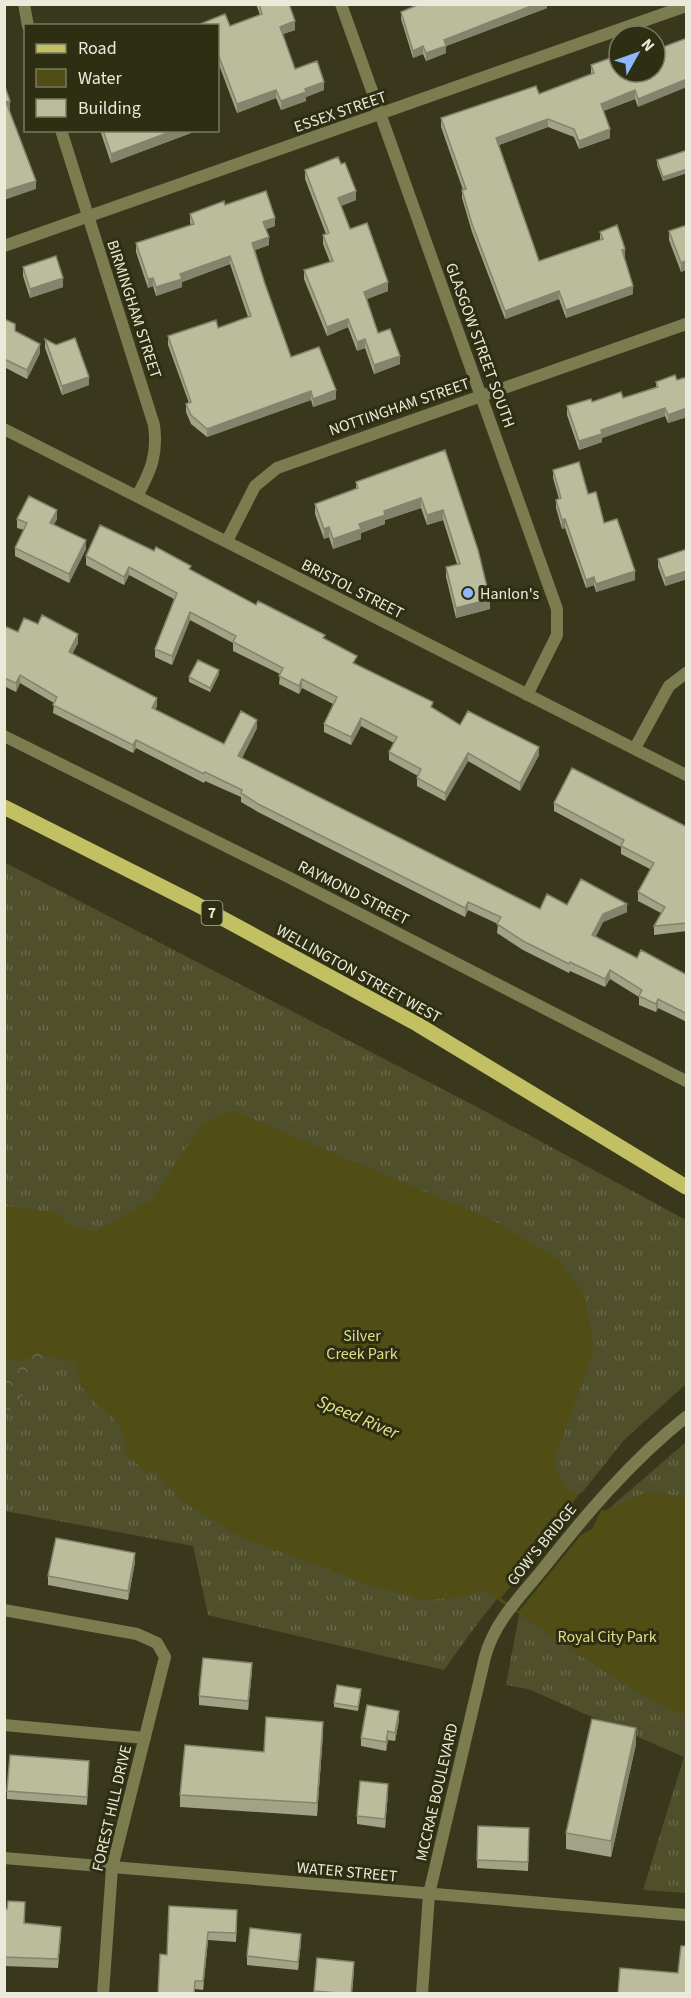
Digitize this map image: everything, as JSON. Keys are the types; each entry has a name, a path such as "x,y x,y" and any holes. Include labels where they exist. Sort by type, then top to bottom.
{"main road":[{"name":"WELLINGTON STREET WEST","path":"4,807 196,904 417,1024 687,1187"}],"street":[{"path":"24,4 28,24"},
{"name":"GLASGOW STREET SOUTH","path":"341,4 557,609 557,635 527,695"},
{"name":"ESSEX STREET","path":"4,246 687,6"},
{"name":"BIRMINGHAM STREET","path":"62,132 154,425 156,454 151,470 137,496"},
{"name":"NOTTINGHAM STREET","path":"227,541 249,495 263,478 277,468 687,324"},
{"name":"BRISTOL STREET","path":"4,429 687,775"},
{"path":"635,748 669,686 687,673"},
{"name":"RAYMOND STREET","path":"4,736 687,1081"},
{"name":"GOW'S BRIDGE","path":"513,1606 596,1503 629,1467 687,1417"},
{"name":"MCCRAE BOULEVARD","path":"422,1994 429,1894 485,1657 494,1629 513,1606"},
{"name":"FOREST HILL DRIVE","path":"4,1610 137,1634 157,1643 165,1657 112,1868 103,1994"},
{"name":"FOREST HILL DRIVE","path":"4,1725 145,1738"},
{"name":"WATER STREET","path":"4,1858 687,1915"}],"green space":[{"name":"Silver Creek Park","path":"4,862 479,1108 686,1220 686,1384 624,1440 477,1624 444,1670 208,1615 193,1546 5,1511"},
{"path":"5,1342 53,1357 5,1417"},
{"name":"Royal City Park","path":"686,1442 686,1893 643,1890 684,1757 528,1689 506,1685 519,1615 605,1512"}],"water":[{"name":"Speed River","path":"231,1110 494,1221 559,1260 584,1295 594,1350 553,1463 565,1487 605,1511 644,1493 686,1496 686,1715 672,1711 611,1676 483,1590 453,1598 423,1600 376,1587 243,1538 183,1502 157,1472 144,1470 127,1455 125,1439 120,1426 84,1391 79,1379 77,1363 37,1353 18,1363 5,1356 4,1206 57,1213 70,1226 96,1232 153,1199 201,1125"}],"pier":[{"path":"580,1493 603,1507 592,1529 581,1535 519,1611 501,1598 564,1521 567,1511"}],"building":[{"path":"259,4 289,4 295,21 280,27 295,69 317,61 324,82 305,89 306,92 281,101 276,90 237,104 219,57 219,24 200,24 225,14 230,26 262,14"},
{"path":"420,4 536,4 444,40 446,46 426,53 423,46 413,51 401,12"},
{"path":"687,38 687,79 638,99 635,90 601,104 610,129 579,141 574,129 548,119 496,138 539,261 603,239 600,232 617,225 633,286 566,310 559,291 505,311 472,224 462,190 466,189 441,118 536,86 539,94 594,73 591,65 607,59 607,84 667,84 667,46"},
{"path":"4,84 10,101 6,102 36,181 4,191"},
{"path":"104,132 170,132 111,154"},
{"path":"685,151 687,169 663,177 657,160"},
{"path":"338,157 341,164 345,163 356,191 338,198 350,229 367,223 388,282 364,292 378,333 390,329 400,356 374,365 365,339 357,342 348,319 327,327 304,270 333,261 323,235 329,233 305,170"},
{"path":"266,191 275,218 263,222 269,237 252,243 265,284 291,357 319,347 336,390 313,399 311,391 207,429 191,415 186,404 191,402 168,336 216,320 218,328 251,316 230,256 180,274 182,279 156,287 153,278 148,279 136,243 194,224 190,214 224,201 225,205"},
{"path":"687,225 687,265 685,261 681,263 669,231"},
{"path":"56,256 63,278 30,289 23,267"},
{"path":"4,319 15,324 15,331 40,344 27,370 4,359"},
{"path":"75,338 89,377 62,386 45,339 56,345"},
{"path":"675,375 677,380 687,377 687,408 668,415 665,408 601,430 602,434 579,441 567,406 591,399 592,402 621,392 623,398 658,387 656,382"},
{"path":"445,450 478,550 490,599 456,608 446,567 460,564 443,510 427,515 421,498 384,511 385,515 359,524 361,529 333,539 329,527 324,529 315,504 358,488 356,482"},
{"path":"579,462 588,494 596,492 604,523 617,519 635,571 596,584 594,577 586,580 556,500 561,498 553,470"},
{"path":"29,496 57,510 50,523 86,540 69,574 15,548 27,523 17,519"},
{"path":"100,525 154,551 156,547 191,566 189,569 256,605 258,601 325,635 323,638 357,656 353,663 433,702 431,707 460,725 468,711 539,747 520,783 468,753 445,793 417,778 421,769 389,752 397,737 361,718 351,737 324,724 337,697 302,679 299,686 279,676 283,668 233,642 236,636 190,612 172,656 155,649 177,593 129,567 124,577 86,556"},
{"path":"687,549 687,571 665,578 658,559"},
{"path":"42,615 78,634 69,652 157,698 152,708 224,744 241,711 257,720 238,756 540,909 547,894 567,905 581,879 627,904 603,914 592,935 637,958 641,950 687,975 687,1014 658,999 656,1004 639,996 642,990 610,970 605,979 570,962 569,964 523,941 497,924 501,917 468,902 465,908 258,804 241,793 242,790 136,740 133,745 53,705 57,697 20,675 16,683 4,678 4,626 18,632 24,618 38,624"},
{"path":"198,660 219,670 210,688 189,677"},
{"path":"572,768 687,827 687,923 654,926 665,907 638,892 654,863 621,846 624,840 554,803"},
{"path":"56,1538 135,1553 128,1591 48,1576"},
{"path":"203,1658 252,1663 248,1701 199,1696"},
{"path":"337,1685 361,1689 358,1707 334,1703"},
{"path":"367,1705 399,1711 395,1733 388,1731 386,1742 361,1738"},
{"path":"266,1717 323,1722 317,1803 180,1795 185,1745 264,1752"},
{"path":"592,1719 636,1728 611,1841 566,1833"},
{"path":"10,1755 89,1761 87,1797 7,1791"},
{"path":"360,1781 388,1784 385,1819 357,1816"},
{"path":"478,1826 529,1828 528,1862 477,1860"},
{"path":"8,1901 25,1902 24,1923 61,1927 58,1959 4,1957 4,1909 7,1909"},
{"path":"169,1906 237,1910 236,1933 208,1932 203,1981 195,1981 194,1994 158,1994 160,1954 167,1955"},
{"path":"250,1928 301,1934 298,1962 247,1956"},
{"path":"681,1946 687,1946 687,1994 618,1994 620,1968 678,1973"},
{"path":"317,1958 354,1962 351,1994 314,1991"}],"place":[{"name":"Hanlon's","path":"468,593"}]}
